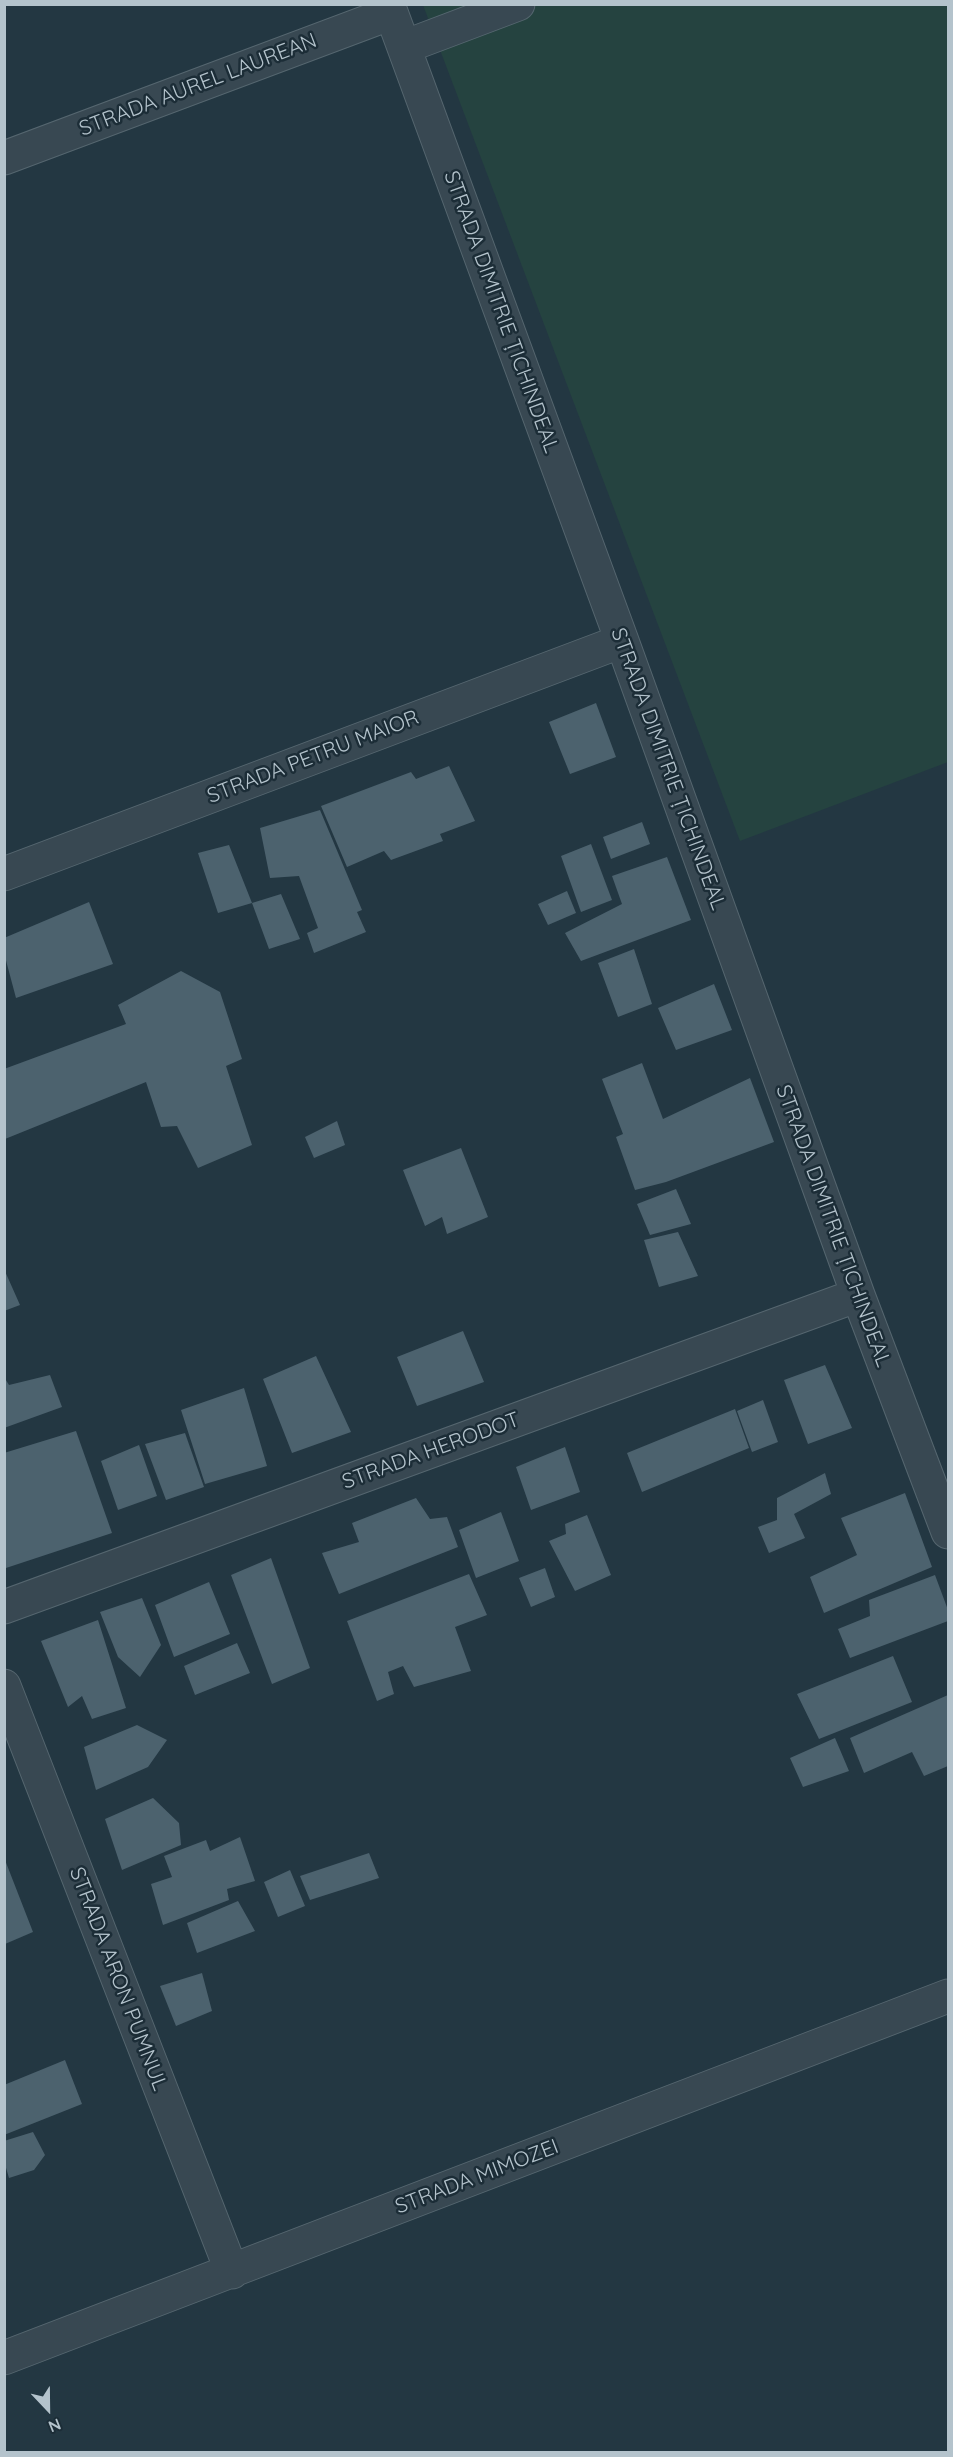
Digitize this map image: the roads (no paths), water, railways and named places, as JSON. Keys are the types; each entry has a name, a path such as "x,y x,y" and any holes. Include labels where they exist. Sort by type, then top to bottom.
{"street":[{"path":"404,47 518,4"},
{"name":"STRADA DIMITRIE ȚICHINDEAL","path":"390,9 622,641 858,1295 948,1532"},
{"name":"STRADA AUREL LAUREAN","path":"4,158 390,9"},
{"name":"STRADA PETRU MAIOR","path":"4,874 622,641"},
{"name":"STRADA HERODOT","path":"4,1607 858,1295"},
{"name":"STRADA ARON PUMNUL","path":"4,1686 232,2272"},
{"name":"STRADA MIMOZEI","path":"4,2358 948,1996"}]}
